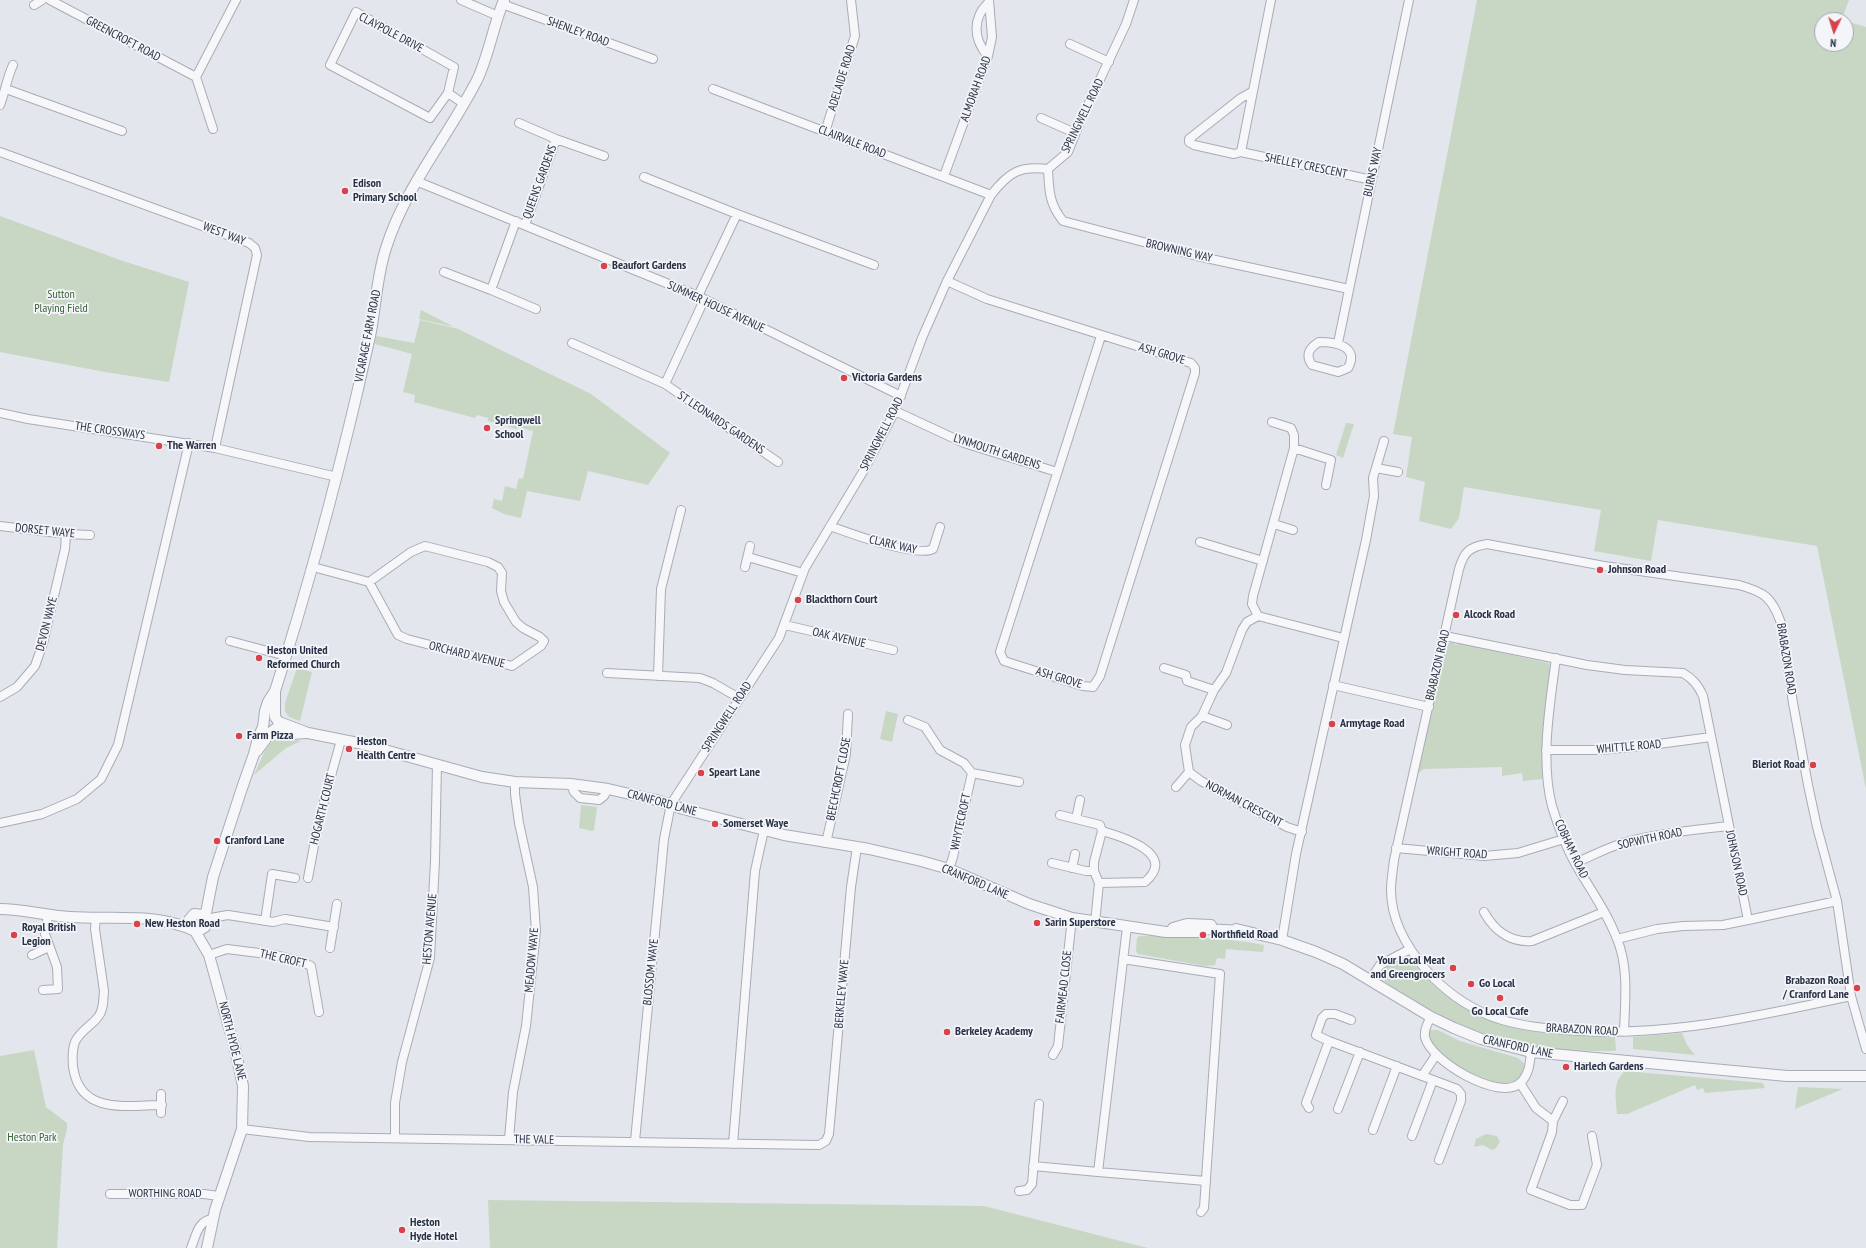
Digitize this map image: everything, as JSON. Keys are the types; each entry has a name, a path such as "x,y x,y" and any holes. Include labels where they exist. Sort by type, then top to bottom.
{"street":[{"path":"34,5 42,0"},
{"name":"GREENCROFT ROAD","path":"50,0 196,77"},
{"path":"212,129 196,77 236,0"},
{"path":"461,0 498,16"},
{"name":"ADELAIDE ROAD","path":"825,132 855,36 851,0"},
{"name":"SPRINGWELL ROAD","path":"671,804 779,638 803,573 864,470 895,411 922,338 947,281 991,195 1012,173 1030,168 1048,169 1068,152 1075,133 1126,24 1134,0"},
{"path":"1241,152 1271,0"},
{"name":"BURNS WAY","path":"1338,344 1409,0"},
{"path":"988,56 981,46 976,30 977,18 989,1"},
{"name":"ALMORAH ROAD","path":"944,176 988,56 992,37 989,1"},
{"name":"VICARAGE FARM ROAD","path":"200,924 258,738 271,725 268,702 275,691 313,568 337,477 371,333 380,270 384,255 398,218 416,181 464,104 478,78 503,2"},
{"name":"SHENLEY ROAD","path":"503,2 653,59"},
{"name":"CLAYPOLE DRIVE","path":"356,12 454,67 448,93 430,118 330,65 356,12"},
{"path":"1070,44 1109,62"},
{"path":"0,105 6,89 7,78 13,65"},
{"path":"6,89 122,131"},
{"name":"CLAIRVALE ROAD","path":"712,89 991,195"},
{"name":"SHELLEY CRESCENT","path":"1252,92 1241,98 1189,139 1189,142 1194,145 1234,154 1241,152 1372,180"},
{"path":"448,93 464,104"},
{"path":"1040,118 1075,133"},
{"name":"QUEENS GARDENS","path":"519,123 556,139 604,156"},
{"name":"QUEENS GARDENS","path":"525,225 556,139"},
{"name":"WEST WAY","path":"0,152 250,243 255,248 257,255 215,448"},
{"name":"BROWNING WAY","path":"1048,169 1051,202 1056,212 1063,220 1196,256 1349,289"},
{"path":"644,178 874,265"},
{"name":"SUMMER HOUSE AVENUE","path":"416,181 701,298 901,396"},
{"path":"701,298 737,214"},
{"path":"491,290 516,221"},
{"path":"444,272 536,309"},
{"name":"ASH GROVE","path":"947,281 987,299 1191,363 1195,368 1100,676 1093,687 1084,686 1004,662 1000,652 1101,336"},
{"name":"ST LEONARDS GARDENS","path":"665,384 701,298"},
{"path":"1319,342 1338,344 1347,348 1351,355 1351,362 1348,368 1338,372 1312,365 1308,360 1308,354 1311,346 1319,342"},
{"name":"ST LEONARDS GARDENS","path":"572,343 665,384 778,462"},
{"name":"LYNMOUTH GARDENS","path":"895,411 964,443 1057,472"},
{"name":"THE CROSSWAYS","path":"0,413 28,419 189,443 337,477"},
{"path":"1258,616 1252,604 1252,596 1274,524 1294,448 1294,435 1291,428 1272,422"},
{"path":"1282,940 1296,854 1366,540 1374,496 1373,478 1384,441"},
{"path":"0,823 42,814 77,799 101,778 118,745 189,443"},
{"path":"1294,448 1331,460 1332,464 1326,485"},
{"path":"1376,468 1398,472"},
{"path":"658,676 661,589 681,510"},
{"path":"1274,524 1293,530"},
{"name":"DORSET WAYE","path":"0,526 66,534 90,535"},
{"name":"CLARK WAY","path":"830,526 881,543 925,552 934,549 940,527"},
{"name":"DEVON WAYE","path":"0,697 17,687 35,666 43,644 65,549 66,534"},
{"path":"1200,542 1263,561"},
{"name":"BRABAZON ROAD","path":"1851,996 1730,1022 1624,1032 1578,1032 1523,1026 1488,1015 1461,1001 1436,981 1410,949 1395,917 1391,890 1396,848 1462,558 1471,548 1487,544 1604,566 1739,585 1759,591 1768,598 1777,610 1781,622 1792,704 1808,785 1817,827 1837,901 1851,996 1866,1049"},
{"name":"ORCHARD AVENUE","path":"425,546 488,562 498,567 502,573 501,591 504,602 516,622 523,628 540,636 544,641 541,646 512,666 407,639 398,635 369,582 412,552 425,546"},
{"path":"745,567 750,546"},
{"path":"748,557 803,573"},
{"path":"313,568 369,582"},
{"path":"1176,787 1189,772 1185,744 1191,727 1202,716 1214,690 1226,673 1242,630 1247,622 1258,616 1343,638"},
{"name":"OAK AVENUE","path":"785,625 893,650"},
{"name":"JOHNSON ROAD","path":"1445,636 1587,665 1625,670 1683,673 1691,677 1701,691 1748,920"},
{"path":"230,641 286,656"},
{"name":"COBHAM ROAD","path":"1556,658 1546,750 1552,805 1575,864 1604,912 1617,939 1625,978 1624,1032"},
{"path":"1164,668 1186,674 1188,681 1214,690"},
{"path":"607,673 700,678 713,683 739,698"},
{"path":"1333,685 1429,707"},
{"name":"BEECHCROFT CLOSE","path":"826,842 846,754 848,714"},
{"path":"1202,716 1227,725"},
{"path":"908,720 925,727 940,750 964,763 972,773 1020,782"},
{"name":"CRANFORD LANE","path":"271,725 291,734 308,733 363,744 482,776 515,782 571,784 608,788 764,830 903,857 949,869 1028,904 1072,918 1095,923 1166,932 1198,932 1205,929 1242,931 1282,940 1335,960 1431,1017 1477,1038 1531,1052 1787,1076 1866,1076"},
{"name":"WHITTLE ROAD","path":"1546,750 1601,750 1710,737"},
{"name":"HOGARTH COURT","path":"308,878 319,819 340,740"},
{"name":"HESTON AVENUE","path":"395,1138 395,1103 402,1062 430,958 435,861 437,765"},
{"name":"NORMAN CRESCENT","path":"1189,772 1201,781 1280,824 1302,832"},
{"name":"WHYTECROFT","path":"949,869 972,773"},
{"name":"MEADOW WAYE","path":"509,1139 513,1092 526,1026 536,931 533,887 519,822 515,782"},
{"path":"1076,819 1080,800"},
{"name":"BLOSSOM WAYE","path":"635,1141 664,839 671,804"},
{"path":"1060,815 1100,825 1102,831 1094,862 1094,871 1099,883 1095,923"},
{"name":"SOPWITH ROAD","path":"1575,864 1603,850 1626,842 1653,836 1729,826"},
{"path":"733,1144 754,871 764,830"},
{"path":"1099,883 1145,882 1152,877 1155,865 1154,858 1149,852 1123,837 1102,831"},
{"name":"WRIGHT ROAD","path":"1396,848 1484,856 1518,853 1564,839"},
{"name":"BERKELEY WAYE","path":"826,1141 829,1134 851,887 857,847"},
{"path":"1072,868 1075,854"},
{"path":"1052,863 1094,871"},
{"path":"264,921 272,874 295,878"},
{"name":"VICARAGE FARM ROAD","path":"193,915 209,893"},
{"path":"1617,939 1657,929 1683,926 1723,925 1837,901"},
{"path":"330,948 337,904"},
{"path":"0,909 25,910 48,915 71,917 132,917 200,924"},
{"path":"1484,912 1491,925 1505,936 1522,942 1532,942 1543,936 1604,912"},
{"path":"161,920 200,914 200,924"},
{"path":"42,990 58,989 57,967 49,947 45,930 48,915"},
{"path":"193,915 188,923 200,924 228,916 273,922 285,919 334,926"},
{"path":"96,918 95,928 104,991 103,1001 98,1017 80,1035 75,1043 73,1068 75,1078 87,1096 92,1100 103,1104 162,1109 162,1094"},
{"name":"FAIRMEAD CLOSE","path":"1053,1055 1058,1046 1072,918"},
{"name":"NORTH HYDE LANE","path":"200,924 235,1049 243,1086 242,1129 219,1196 207,1248"},
{"path":"1098,1172 1127,927"},
{"path":"32,955 49,947"},
{"name":"THE CROFT","path":"208,953 227,949 275,955 300,961 311,966 320,1012"},
{"path":"1370,980 1380,965 1410,949"},
{"path":"1123,959 1220,974 1204,1208 1200,1212"},
{"path":"1351,1020 1335,1014 1326,1014 1322,1018 1316,1035 1458,1089 1461,1094 1461,1101 1439,1160"},
{"path":"1431,1017 1426,1030 1425,1038 1436,1055 1460,1071 1493,1087 1507,1089 1520,1084 1528,1072 1531,1052"},
{"path":"1309,1108 1306,1103 1329,1041"},
{"path":"1338,1109 1360,1052"},
{"path":"1422,1076 1436,1055"},
{"path":"1373,1130 1397,1066"},
{"path":"1412,1136 1433,1080"},
{"path":"1520,1084 1536,1108 1553,1121"},
{"path":"1563,1101 1553,1121 1552,1132 1531,1190 1570,1205 1582,1205 1597,1165 1592,1136"},
{"path":"1019,1191 1027,1190 1031,1187 1038,1104"},
{"name":"THE VALE","path":"242,1129 309,1137 819,1145 826,1141"},
{"path":"1033,1166 1206,1181"},
{"name":"WORTHING ROAD","path":"110,1194 204,1194 219,1196"},
{"path":"191,1248 201,1223 205,1219 213,1219"}],"green space":[{"path":"1477,0 1849,0 1845,12 1814,12 1814,52 1854,52 1854,23 1866,27 1866,789 1817,546 1658,520 1651,561 1594,551 1601,510 1464,487 1459,518 1451,529 1419,521 1425,482 1406,477 1412,437 1393,434"},
{"name":"Sutton Playing Field","path":"0,216 120,260 189,282 169,382 105,372 0,352"},
{"path":"421,310 454,327 419,319"},
{"path":"420,320 458,329 591,394 670,453 648,485 588,471 580,501 527,491 521,518 504,514 492,508 494,499 502,501 505,486 516,489 519,478 523,479 533,431 518,427 517,429 488,421 488,418 477,415 475,418 414,402 415,395 403,392 412,354 375,344 376,336 414,343"},
{"path":"1346,423 1354,424 1343,458 1336,455"},
{"path":"1454,642 1454,644 1457,645 1458,643 1548,663 1550,666 1542,743 1542,779 1523,781 1522,773 1502,776 1502,767 1424,769 1418,773 1446,648 1449,643"},
{"path":"297,668 312,672 300,721 289,717 285,711 285,703"},
{"path":"886,711 898,714 892,742 880,739"},
{"path":"280,737 301,741 286,748 254,775 267,748 271,743"},
{"path":"581,805 597,807 594,830 592,831 579,828"},
{"path":"1139,936 1171,936 1233,940 1264,945 1263,952 1226,949 1225,959 1217,958 1215,965 1205,966 1138,954 1136,951 1137,938"},
{"path":"1407,956 1439,990 1465,1007 1484,1017 1526,1030 1570,1035 1615,1037 1616,1051 1584,1051 1541,1048 1499,1039 1468,1028 1424,1006 1394,988 1380,976 1391,963 1399,958"},
{"path":"1429,1030 1438,1030 1460,1041 1518,1058 1524,1063 1524,1072 1512,1083 1507,1084 1493,1084 1483,1080 1462,1069 1443,1055 1430,1040"},
{"path":"1682,1033 1687,1045 1695,1055 1633,1049 1633,1037"},
{"name":"Heston Park","path":"34,1050 46,1107 67,1123 63,1145 57,1248 0,1248 0,1056"},
{"path":"1625,1071 1763,1083 1765,1088 1705,1093 1703,1088 1697,1090 1695,1085 1627,1114 1617,1114 1616,1085 1621,1075"},
{"path":"1798,1087 1843,1089 1795,1109"},
{"path":"1486,1134 1497,1136 1500,1142 1495,1149 1492,1150 1483,1145 1474,1147 1476,1139"},
{"path":"488,1200 984,1206 1148,1248 490,1248"}],"place":[{"name":"Edison Primary School","path":"345,191"},
{"name":"Beaufort Gardens","path":"604,266"},
{"name":"Victoria Gardens","path":"844,378"},
{"name":"Springwell School","path":"487,428"},
{"name":"The Warren","path":"159,446"},
{"name":"Johnson Road","path":"1600,570"},
{"name":"Blackthorn Court","path":"798,600"},
{"name":"Alcock Road","path":"1456,615"},
{"name":"Heston United Reformed Church","path":"259,658"},
{"name":"Armytage Road","path":"1332,724"},
{"name":"Farm Pizza","path":"239,736"},
{"name":"Heston Health Centre","path":"349,749"},
{"name":"Bleriot Road","path":"1813,765"},
{"name":"Speart Lane","path":"701,773"},
{"name":"Somerset Waye","path":"715,824"},
{"name":"Cranford Lane","path":"217,841"},
{"name":"Sarin Superstore","path":"1037,923"},
{"name":"New Heston Road","path":"137,924"},
{"name":"Royal British Legion","path":"14,935"},
{"name":"Northfield Road","path":"1203,935"},
{"name":"Your Local Meat and Greengrocers","path":"1453,968"},
{"name":"Go Local","path":"1471,984"},
{"name":"Brabazon Road / Cranford Lane","path":"1857,988"},
{"name":"Go Local Cafe","path":"1500,998"},
{"name":"Berkeley Academy","path":"947,1032"},
{"name":"Harlech Gardens","path":"1566,1067"},
{"name":"Heston Hyde Hotel","path":"402,1230"}]}
